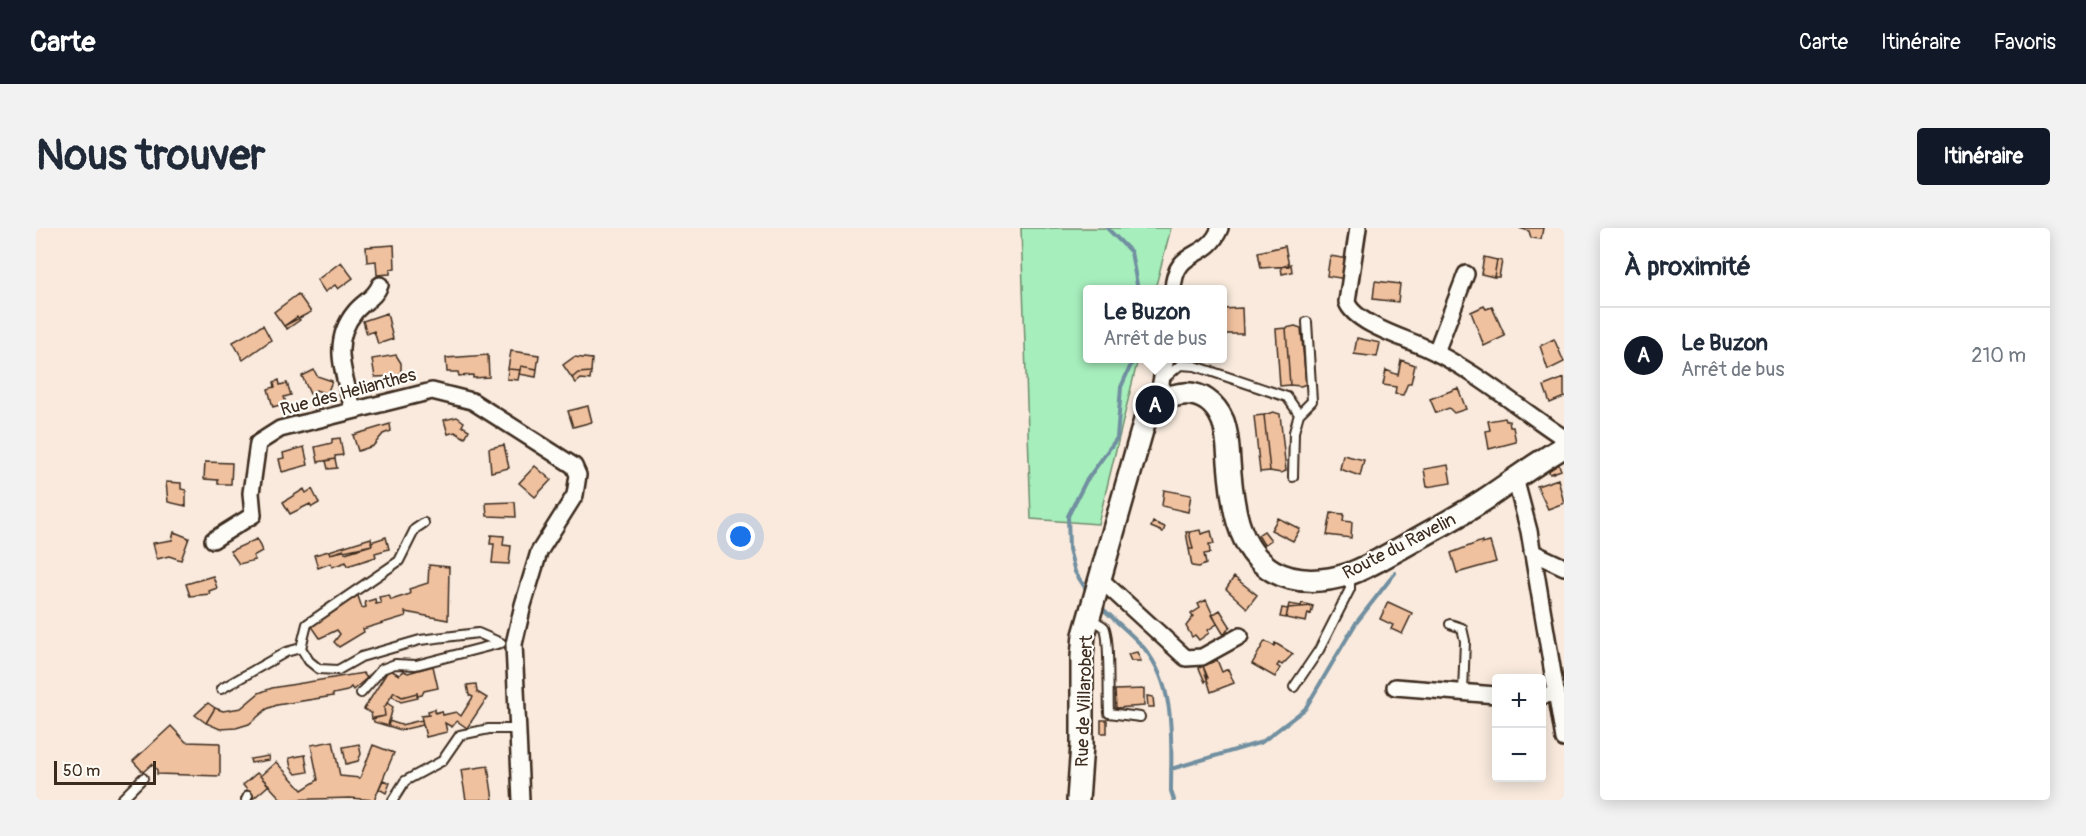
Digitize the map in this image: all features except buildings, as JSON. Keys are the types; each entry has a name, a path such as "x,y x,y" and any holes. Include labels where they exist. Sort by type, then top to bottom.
{"main road":[{"name":"Route du Ravelin","path":"1162,390 1204,399 1223,421 1236,515 1245,540 1262,562 1273,571 1297,579 1330,579 1350,574 1455,518 1564,447"},
{"path":"1094,596 1146,420 1162,390"},
{"name":"Rue de Villarobert","path":"1078,800 1082,745 1082,657 1094,596"}],"street":[{"path":"1173,285 1173,276 1183,260 1215,242 1220,228"},
{"path":"1358,228 1347,302 1350,311 1361,319 1436,352 1467,370 1564,438"},
{"path":"1436,352 1466,274"},
{"path":"353,409 339,346 345,325 357,309 376,295 380,285"},
{"path":"1162,390 1165,363"},
{"name":"Rue des Helianthes","path":"213,540 253,515 251,493 258,443 280,429 432,391 472,401 574,466 578,475 575,495 539,552 523,604 507,644"},
{"path":"1515,478 1532,552 1554,693 1564,739"},
{"path":"1532,552 1564,567"},
{"path":"1094,596 1185,658 1202,657 1240,636"},
{"path":"507,644 519,729 521,800"},
{"path":"1395,687 1492,695"}],"lane":[{"path":"1293,477 1294,432 1299,414 1312,400 1307,322"},
{"path":"1162,390 1180,365 1195,366 1287,397 1299,414"},
{"path":"424,524 415,529 399,561 307,624 301,648 309,661 319,669 338,670 361,657 420,640 478,633 507,644"},
{"path":"1294,687 1319,650 1350,589 1350,574"},
{"path":"1094,596 1108,639 1109,713 1140,717"},
{"path":"1450,624 1462,628 1466,641 1463,692"},
{"path":"361,693 382,669 395,664 416,665 507,644"},
{"path":"221,689 286,652 301,648"},
{"path":"393,800 405,781 442,761 460,735 489,729 519,729"},
{"path":"121,800 143,778"}],"green space":[{"path":"1021,228 1171,228 1156,285 1083,285 1083,363 1137,363 1098,524 1031,519"}],"waterway":[{"path":"1107,228 1131,252 1137,285"},
{"path":"1089,594 1075,572 1069,549 1068,516 1086,481 1117,438 1121,387 1132,363"},
{"path":"1171,769 1262,742 1305,709 1356,623 1395,573"},
{"path":"1100,606 1144,648 1162,680 1170,716 1171,791 1174,800"}],"place":[{"name":"Le Buzon","path":"1155,405"}]}
